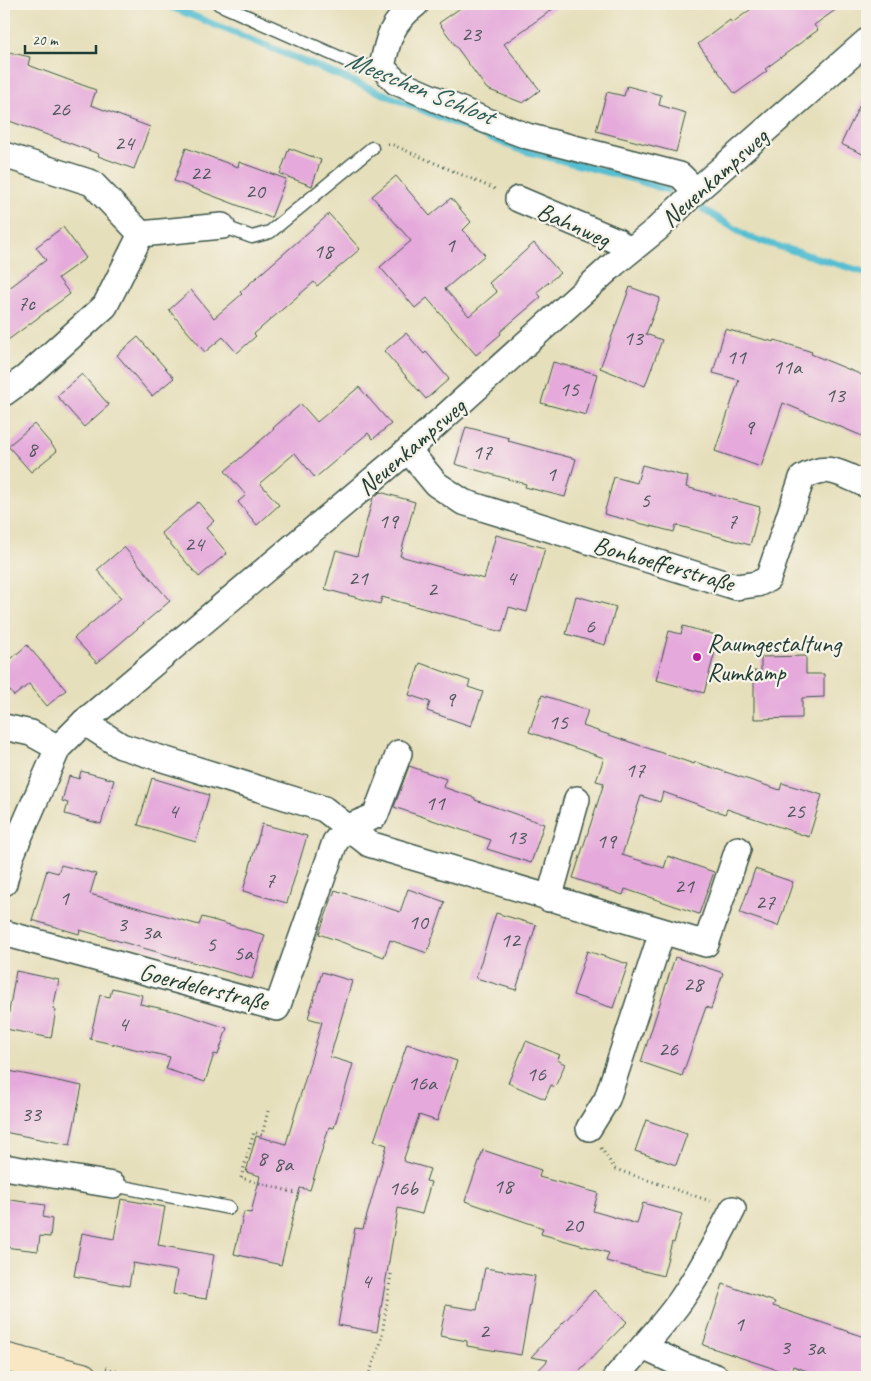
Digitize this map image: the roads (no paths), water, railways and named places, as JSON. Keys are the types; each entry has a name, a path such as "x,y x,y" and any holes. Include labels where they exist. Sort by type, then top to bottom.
{"main road":[{"path":"4,1357 83,1377"}],"street":[{"path":"416,4 403,14 388,39 382,67 396,82 527,136 680,175 696,191"},
{"name":"Neuenkampsweg","path":"4,883 11,856 58,748 84,722 408,450 629,251 657,229 696,191 867,41"},
{"path":"4,155 92,183 141,234"},
{"name":"Bahnweg","path":"518,199 617,241 629,251"},
{"path":"141,234 222,226"},
{"path":"4,393 25,378 106,306 141,234"},
{"name":"Bonhoefferstraße","path":"408,450 436,484 463,502 736,587 757,584 768,579 802,478 814,470 826,469 867,484"},
{"path":"84,722 121,746 324,809 369,844 549,899 706,944 738,849"},
{"path":"4,727 31,733 58,748"},
{"path":"348,827 375,816 399,753"},
{"path":"549,899 577,799"},
{"name":"Goerdelerstraße","path":"4,933 277,1008 335,842 348,827"},
{"path":"589,1128 607,1099 662,932"},
{"path":"4,1167 113,1185"},
{"path":"616,1377 680,1301 694,1280 733,1209"},
{"path":"643,1347 684,1366 716,1377"}],"lane":[{"path":"219,4 359,66 382,67"},
{"path":"222,226 252,238 270,232 372,148"},
{"path":"113,1185 229,1208"}],"waterway":[{"name":"Meeschen Schloot","path":"164,4 518,149 633,179 667,190"},
{"name":"Meeschen Schloot","path":"703,209 748,237 867,273"}],"place":[{"name":"Raumgestaltung Rumkamp","path":"697,657"}]}
